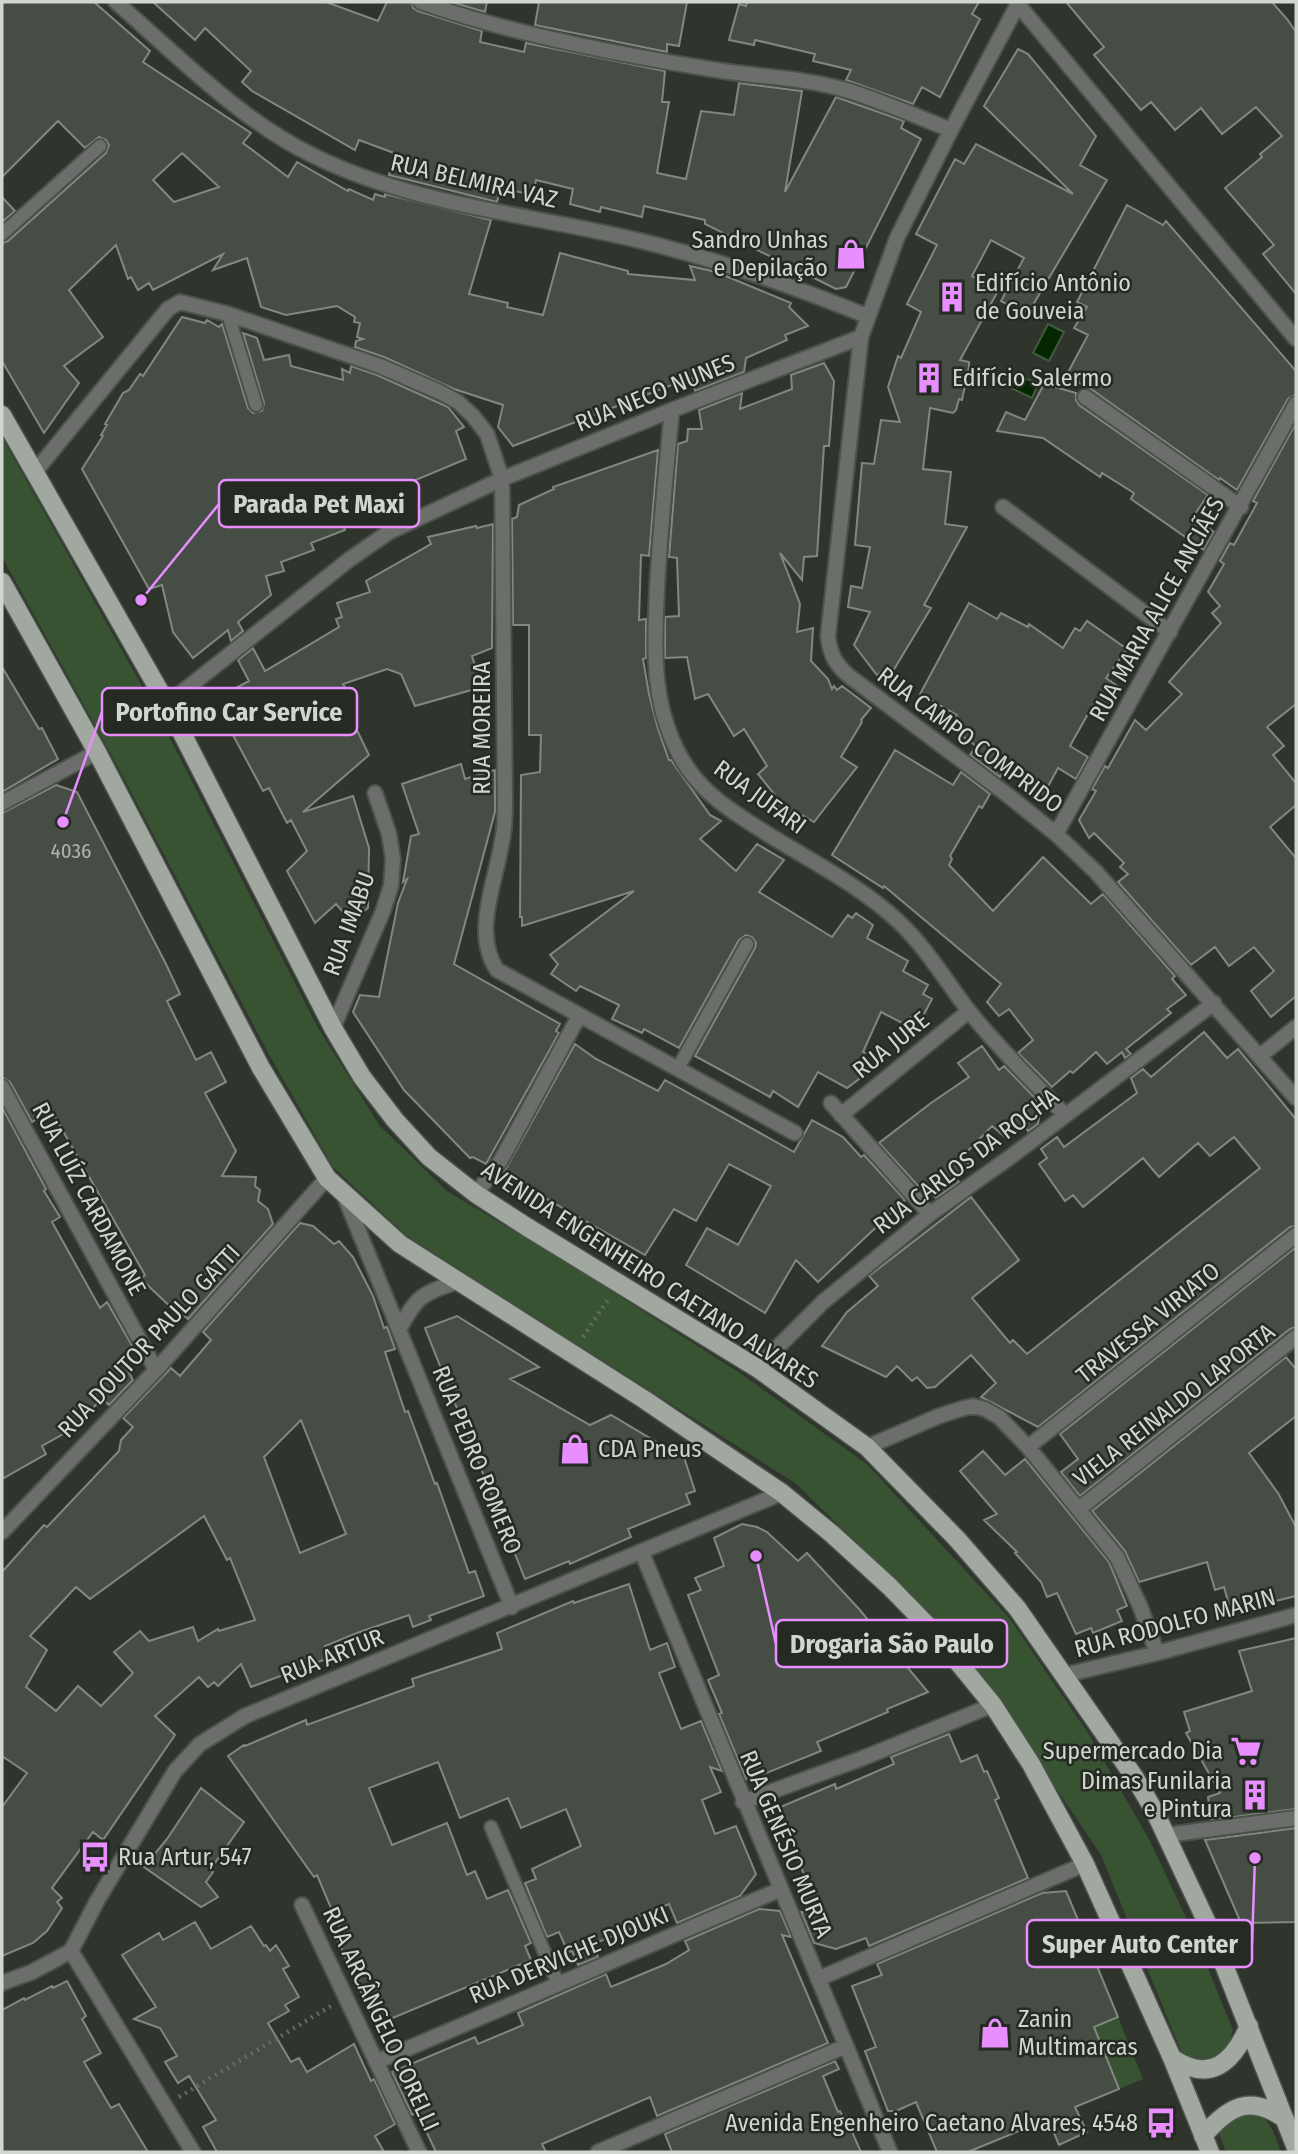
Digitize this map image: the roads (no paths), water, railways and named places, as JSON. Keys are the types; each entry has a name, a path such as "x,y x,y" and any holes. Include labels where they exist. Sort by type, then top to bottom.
{"main road":[{"name":"AVENIDA ENGENHEIRO CAETANO ALVARES","path":"2,415 167,704 333,1028 362,1077 395,1120 429,1157 476,1194 757,1368 867,1447 966,1549 1017,1608 1136,1778 1167,1835 1209,1927 1296,2148"},
{"path":"2,582 97,752 261,1068 327,1178 400,1244 645,1400 782,1493 832,1534 930,1628 993,1705 1031,1764 1085,1864 1172,2058 1206,2144"},
{"path":"1172,2058 1199,2070 1222,2065 1236,2053 1249,2026"},
{"path":"1206,2144 1218,2118 1239,2106 1270,2108 1285,2119"}],"street":[{"name":"RUA BELMIRA VAZ","path":"116,2 266,128 310,155 362,178 449,200 640,240 736,266 867,316"},
{"path":"421,2 450,12 581,45 711,70 814,83 845,90 951,130"},
{"path":"861,337 897,238 1017,3 1296,339"},
{"name":"RUA MOREIRA","path":"34,472 174,304 186,302 380,366 449,397 472,416 487,434 502,479 505,803 503,838 488,909 486,949 497,970 795,1133"},
{"name":"RUA NECO NUNES","path":"167,704 379,538 502,479 861,337"},
{"name":"RUA CAMPO COMPRIDO","path":"861,337 828,636 830,653 837,666 1056,834 1096,872 1296,1098"},
{"path":"1085,397 1241,507"},
{"name":"RUA MARIA ALICE ANCIÃES","path":"1056,834 1241,507 1296,404"},
{"name":"RUA JUFARI","path":"672,410 659,545 654,640 666,724 684,763 698,784 723,804 759,830 811,860 878,905 900,924 924,950 969,1011 1066,1115"},
{"path":"1003,507 1170,632"},
{"path":"2,803 97,752"},
{"name":"RUA IMABU","path":"333,1028 391,886 393,859 389,834 375,793"},
{"name":"RUA CARLOS DA ROCHA","path":"757,1368 823,1302 930,1214 1009,1158 1214,1003"},
{"name":"RUA JURE","path":"841,1115 969,1011"},
{"path":"476,1194 501,1160 579,1016"},
{"path":"1260,1056 1296,1027"},
{"name":"RUA LUÍZ CARDAMONE","path":"2,1087 156,1370"},
{"path":"831,1103 930,1214"},
{"name":"RUA DOUTOR PAULO GATTI","path":"2,1532 156,1370 327,1178"},
{"name":"RUA PEDRO ROMERO","path":"343,1194 512,1607"},
{"name":"TRAVESSA VIRIATO","path":"1028,1447 1296,1235"},
{"path":"399,1330 412,1305 420,1297 456,1282"},
{"name":"VIELA REINALDO LAPORTA","path":"1080,1508 1296,1338"},
{"path":"867,1447 939,1416 973,1406 999,1417 1080,1508 1117,1557 1140,1606 1157,1653"},
{"name":"RUA ARTUR","path":"71,1951 97,1901 175,1772 200,1744 245,1716 782,1493"},
{"name":"RUA GENÉSIO MURTA","path":"642,1553 779,1890 890,2152"},
{"name":"RUA RODOLFO MARIN","path":"1065,1675 1296,1615"},
{"path":"743,1802 863,1758 993,1705"},
{"path":"1167,1835 1296,1818"},
{"path":"818,1979 1085,1864"},
{"name":"RUA DERVICHE DJOUKI","path":"376,2062 779,1890"},
{"name":"RUA ARCÂNGELO CORELLI","path":"302,1905 419,2152"},
{"path":"2,1983 32,1972 71,1951 193,2152"},
{"path":"598,2152 846,2046"}],"lane":[{"path":"2,234 100,146"},
{"path":"229,314 256,405"},
{"path":"678,1068 747,944"},
{"path":"491,1827 558,1984"}],"place":[{"name":"Sandro Unhas e Depilação","path":"851,254"},
{"name":"Edifício Antônio de Gouveia","path":"952,297"},
{"name":"Edifício Salermo","path":"929,378"},
{"name":"Parada Pet Maxi","path":"141,600"},
{"name":"Portofino Car Service","path":"63,822"},
{"name":"CDA Pneus","path":"575,1449"},
{"name":"Drogaria São Paulo","path":"756,1556"},
{"name":"Supermercado Dia","path":"1246,1751"},
{"name":"Dimas Funilaria e Pintura","path":"1255,1795"},
{"name":"Rua Artur, 547","path":"95,1857"},
{"name":"Super Auto Center","path":"1255,1858"},
{"name":"Zanin Multimarcas","path":"995,2033"},
{"name":"Avenida Engenheiro Caetano Alvares, 4548","path":"1161,2123"}]}
